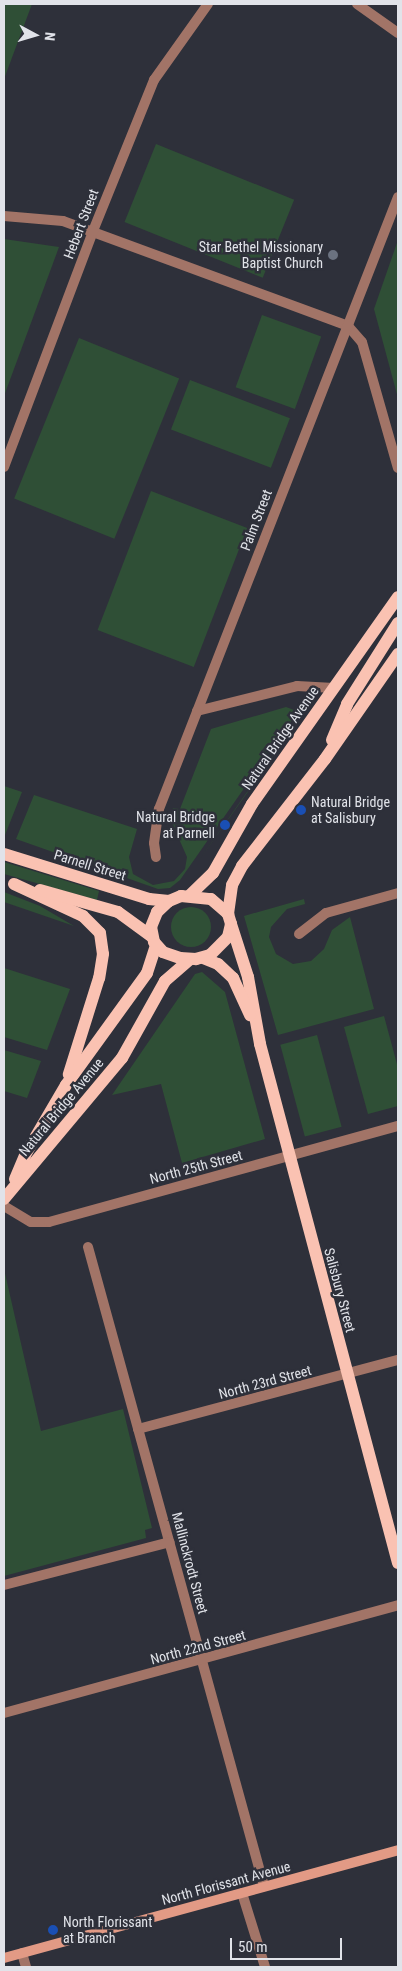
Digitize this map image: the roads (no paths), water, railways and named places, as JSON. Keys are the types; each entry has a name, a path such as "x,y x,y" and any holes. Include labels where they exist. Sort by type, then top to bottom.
{"main road":[{"name":"Natural Bridge Avenue","path":"189,896 213,873 246,812 398,597"},
{"path":"325,758 347,704 398,623"},
{"path":"9,882 118,912 170,956 189,960 203,958 224,944 229,919 230,894 235,876 325,758 394,664 398,654"},
{"name":"Parnell Street","path":"4,854 149,899 169,901"},
{"path":"9,882 83,916 97,927 102,939 99,978 66,1085"},
{"path":"154,941 153,919 169,901 189,896 211,899 229,919"},
{"name":"Salisbury Street","path":"229,919 248,977 255,1024 398,1563"},
{"name":"Natural Bridge Avenue","path":"12,1188 25,1155 66,1085 146,973 154,941"},
{"name":"Salisbury Street","path":"203,958 218,964 233,978 255,1024"},
{"name":"Natural Bridge Avenue","path":"12,1188 122,1058 165,981 189,960"},
{"path":"4,1199 12,1188"},
{"name":"North Florissant Avenue","path":"4,1958 398,1850"}],"street":[{"name":"Hebert Street","path":"4,467 93,231 154,80 208,4"},
{"path":"357,4 398,33"},
{"name":"Palm Street","path":"156,857 154,843 159,809 398,197"},
{"path":"4,216 63,221 348,326 362,342 398,468"},
{"path":"197,711 297,686 334,688"},
{"path":"299,934 326,913 398,893"},
{"name":"North 25th Street","path":"4,1206 31,1222 49,1222 398,1126"},
{"name":"Mallinckrodt Street","path":"88,1247 264,1886"},
{"name":"North 23rd Street","path":"138,1429 398,1360"},
{"path":"4,1585 170,1542"},
{"name":"North 22nd Street","path":"4,1713 398,1605"},
{"path":"242,1893 265,1967"},
{"path":"22,1953 26,1967"}],"place":[{"name":"Star Bethel Missionary Baptist Church","path":"333,255"},
{"name":"Natural Bridge at Salisbury","path":"301,810"},
{"name":"Natural Bridge at Parnell","path":"225,825"},
{"name":"North Florissant at Branch","path":"53,1930"}]}
